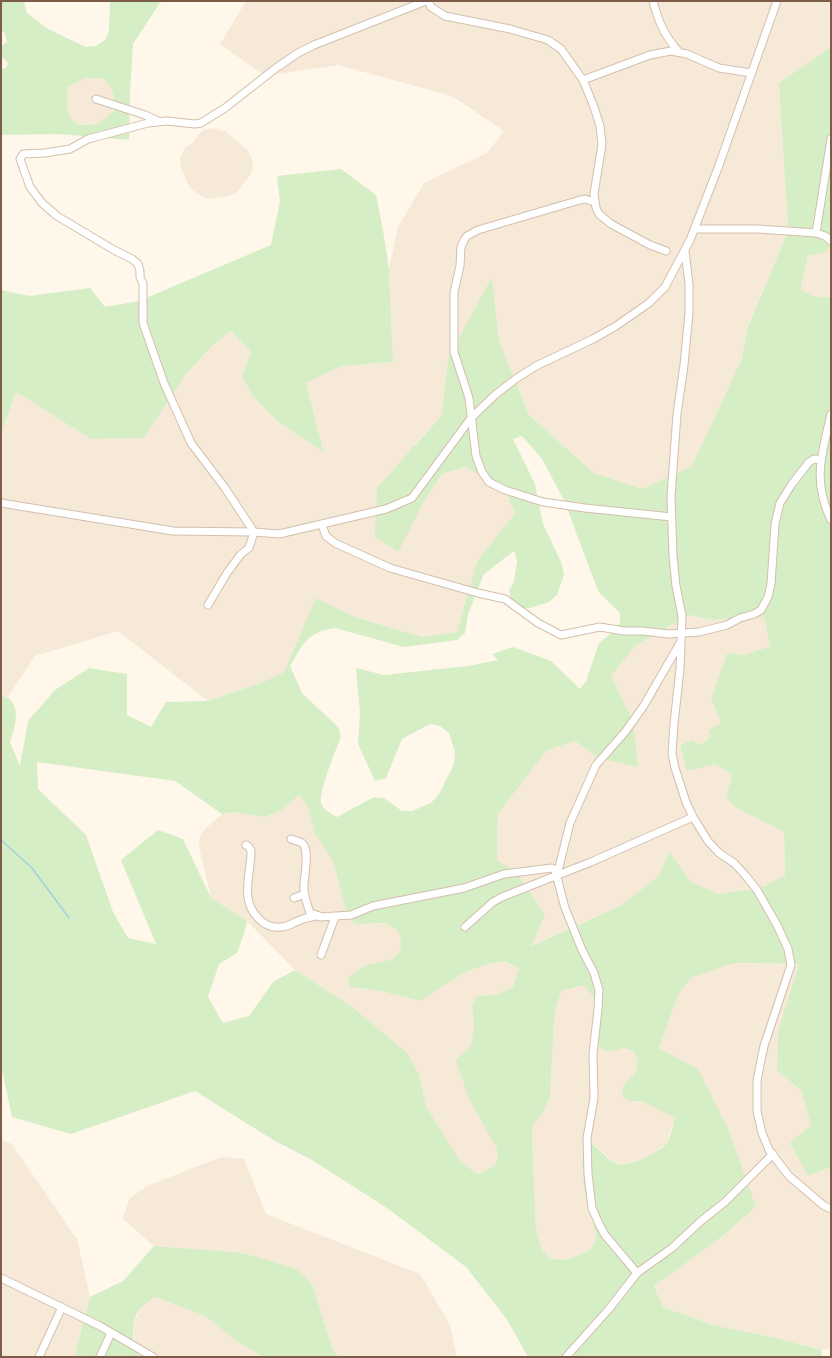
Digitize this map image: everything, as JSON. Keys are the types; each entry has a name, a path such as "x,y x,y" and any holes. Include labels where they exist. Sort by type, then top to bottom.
{"street":[{"path":"254,532 225,488 191,443 164,383 143,323 143,284 140,278 138,264 50,210 34,194 30,187 20,159 23,154 45,153 70,149 88,139 158,121 176,121 201,124 225,108 276,68 298,53 314,45 427,1 431,7 445,16 496,26 548,40 561,49 583,80 597,116 602,134 601,154 594,194 594,202 599,214 611,224 650,245 666,251"},
{"path":"653,1 662,29 670,42 680,52"},
{"path":"1,503 173,531 254,532 279,534 386,510 412,498 471,418 496,394 526,372 605,333 649,303 665,287 685,251 718,168 777,1"},
{"path":"583,80 650,55 671,51 680,52 719,68 751,73"},
{"path":"96,99 145,115 158,121"},
{"path":"816,233 831,139"},
{"path":"594,202 585,199 580,200 523,218 482,228 467,236 464,240 461,251 460,266 454,285 454,352 468,398 476,456 482,472 489,482 505,490 544,502 672,517"},
{"path":"694,229 758,229 816,233 825,236 831,241"},
{"path":"685,251 689,284 689,313 677,414 671,496 673,556 676,586 682,616 680,669 672,754 674,768 692,817 708,841 719,852 734,863 757,890 777,924 786,944 791,965 764,1046 757,1081 757,1111 762,1133 769,1150 789,1176 831,1210"},
{"path":"831,414 821,460 819,482 822,499 831,520"},
{"path":"322,525 326,536 335,543 390,568 478,593 505,599 538,623 561,635 600,627 624,631 669,634 681,637 727,625 761,610 768,597 771,584 775,524 780,503 809,462 814,459 821,460"},
{"path":"208,605 215,590 230,568 241,554 249,548 254,532"},
{"path":"557,875 570,824 596,765 626,732 643,707 681,637"},
{"path":"465,927 493,902 514,892 591,862 684,822 692,817"},
{"path":"291,839 303,844 306,848 307,854 304,886 305,896 310,913 320,917 351,915 373,906 452,892 504,874 552,868 555,870 565,908 582,950 594,973 599,990 593,1054 594,1098 587,1138 588,1174 592,1208 605,1234 637,1273"},
{"path":"246,845 251,851 247,897 249,906 264,924 275,927 283,927 309,917 320,916"},
{"path":"294,898 302,895 305,896"},
{"path":"321,955 335,917"},
{"path":"566,1357 609,1309 637,1273 672,1248 701,1221 725,1202 772,1154"},
{"path":"1,1278 62,1307 153,1357"},
{"path":"40,1357 62,1307"},
{"path":"100,1357 111,1333"}],"shaded area":[{"path":"246,1 831,1 831,47 779,83 788,231 747,328 742,358 692,466 642,489 594,473 529,415 499,341 492,278 448,358 442,415 415,444 424,501 442,474 466,467 505,490 515,513 477,561 457,632 424,637 355,617 316,599 284,672 263,682 208,701 118,631 35,656 8,697 1,695 1,434 16,392 91,439 144,438 185,375 212,346 231,331 251,352 242,376 251,394 276,420 324,453 306,383 342,366 393,362 389,269 398,227 424,183 487,153 504,131 452,96 338,65 265,76 220,44"},
{"path":"85,78 105,79 113,92 114,111 98,124 79,125 71,119 67,108 67,88"},
{"path":"218,128 216,130 225,131 247,150 252,158 253,168 249,177 237,192 228,196 208,199 199,195 190,188 181,168 180,158 185,148 193,143 203,130"},
{"path":"831,245 831,297 820,298 809,295 801,290 808,256 827,252"},
{"path":"690,615 711,620 764,617 770,646 744,655 727,653 711,699 721,723 708,730 711,736 700,745 692,740 680,745 687,770 715,764 732,775 726,797 735,807 784,832 785,875 761,888 719,894 691,882 669,851 659,876 620,906 530,946 497,860 498,814 546,751 575,741 599,758 633,721 610,676 636,645"},
{"path":"299,794 307,804 315,834 333,861 348,918 355,924 385,923 398,931 401,941 400,951 393,959 364,966 350,987 381,991 420,1001 464,973 484,965 505,961 519,969 514,987 472,1006 474,1026 471,1046 469,1099 496,1146 498,1155 495,1165 487,1170 477,1174 460,1161 426,1106 419,1074 351,1006 295,970 247,921 211,898 199,847 200,837 206,828 222,814 233,812 265,817 283,809"},
{"path":"734,963 799,964 778,1031 777,1071 801,1090 811,1125 808,1176 831,1167 831,1348 821,1350 776,1338 713,1325 663,1307 654,1285 720,1238 756,1207 698,1069 659,1048 678,995 691,978"},
{"path":"584,985 593,997 596,1024 613,1051 623,1048 633,1051 638,1060 637,1070 623,1086 631,1101 641,1101 675,1117 666,1144 649,1156 629,1163 619,1164 610,1159 588,1138 582,1163 584,1191 596,1234 595,1243 589,1251 561,1260 550,1258 542,1250 536,1230 532,1134 533,1124 541,1116 550,1097 554,1021 561,991"},
{"path":"1,1140 12,1144 77,1238 90,1297 75,1355 80,1357 1,1357"},
{"path":"223,1157 244,1159 266,1214 420,1274 450,1325 457,1357 340,1357 333,1350 312,1284 255,1256 234,1252 154,1246 123,1219 129,1199 147,1186"},
{"path":"155,1297 205,1316 239,1343 263,1357 140,1357 137,1354 133,1329 139,1310"}],"green space":[{"path":"1,1 30,1 24,3 27,13 48,29 86,47 96,46 105,40 109,31 110,1 161,1 133,44 129,140 58,134 1,135 1,69 6,68 8,63 1,56 1,46 7,42 4,32 1,30","holes":["85,78 105,79 113,92 114,111 98,124 79,125 71,119 67,108 67,88"]},
{"path":"831,47 831,245 827,252 808,256 801,289 808,294 815,296 831,297 831,414 828,426 831,438 831,1167 808,1176 790,1143 811,1125 801,1090 777,1071 778,1031 799,964 734,963 691,978 678,995 659,1048 698,1069 729,1131 756,1207 720,1238 654,1286 663,1307 713,1325 776,1338 821,1350 822,1357 528,1357 506,1318 466,1267 387,1208 312,1160 275,1141 195,1091 71,1134 12,1117 1,1065 1,695 8,698 13,703 15,709 16,715 14,729 10,742 20,766 28,721 55,690 89,668 127,674 127,715 151,727 166,702 208,701 263,682 284,672 316,598 355,617 423,637 457,632 477,561 515,513 505,490 466,467 442,474 424,501 398,552 375,537 377,488 442,415 448,358 492,277 499,341 529,415 594,473 642,489 692,466 742,358 747,329 788,231 779,83","holes":["522,436 542,459 564,500 598,591 620,613 620,623 615,630 599,643 586,681 580,689 551,661 513,647 492,654 498,660 468,666 384,675 356,668 360,712 358,744 375,781 386,778 402,739 430,724 440,726 449,733 455,752 454,764 439,794 431,803 412,811 402,811 384,798 374,797 337,817 324,808 321,803 321,797 325,780 341,736 338,727 302,693 290,666 307,640 318,633 335,628 404,647 457,640 465,633 468,614 484,574 514,551 517,561 514,582 509,590 511,601 519,608 530,608 549,602 557,595 564,575 562,564 543,524 535,484 513,439","690,615 711,620 764,617 770,646 744,655 727,653 711,699 721,723 708,730 711,736 700,745 692,740 680,745 687,771 715,764 732,775 726,797 735,807 784,832 785,875 761,888 719,894 691,882 669,851 659,876 620,906 531,946 545,915 518,874 497,860 498,814 546,751 575,741 599,758 638,767 633,721 611,676 636,645","37,762 175,781 222,814 233,812 265,817 283,809 299,795 307,804 315,834 333,861 348,918 355,924 385,923 398,931 401,941 400,951 393,959 364,966 348,977 350,987 381,991 420,1001 464,973 484,965 505,961 519,969 513,987 496,995 476,996 472,1006 474,1026 471,1046 456,1060 469,1099 496,1147 498,1155 495,1165 477,1174 460,1161 426,1106 419,1074 407,1053 351,1006 295,970 273,982 249,1016 223,1023 208,997 219,964 237,953 247,921 211,898 183,839 158,830 121,860 156,944 128,938 113,912 86,835 38,789","584,985 593,997 596,1024 596,1043 603,1050 613,1051 623,1048 633,1051 638,1060 637,1070 623,1086 622,1097 631,1101 641,1101 675,1118 666,1144 651,1155 629,1163 618,1164 614,1162 587,1138 582,1163 584,1191 596,1234 595,1243 589,1251 561,1260 550,1258 542,1250 536,1230 532,1134 533,1124 541,1116 550,1097 554,1021 561,991"]},
{"path":"341,169 376,195 389,269 393,362 342,366 306,383 324,453 276,420 251,394 242,376 251,352 231,331 212,346 185,375 144,438 91,439 16,392 1,434 1,290 29,296 90,288 105,307 139,301 271,245 280,201 277,176"},
{"path":"154,1246 234,1252 255,1256 296,1269 312,1284 333,1350 340,1357 263,1357 239,1343 205,1316 155,1297 140,1309 135,1319 133,1333 135,1347 140,1357 80,1357 75,1355 90,1297 123,1281"}],"waterway":[{"path":"1,840 32,868 69,918"}]}
